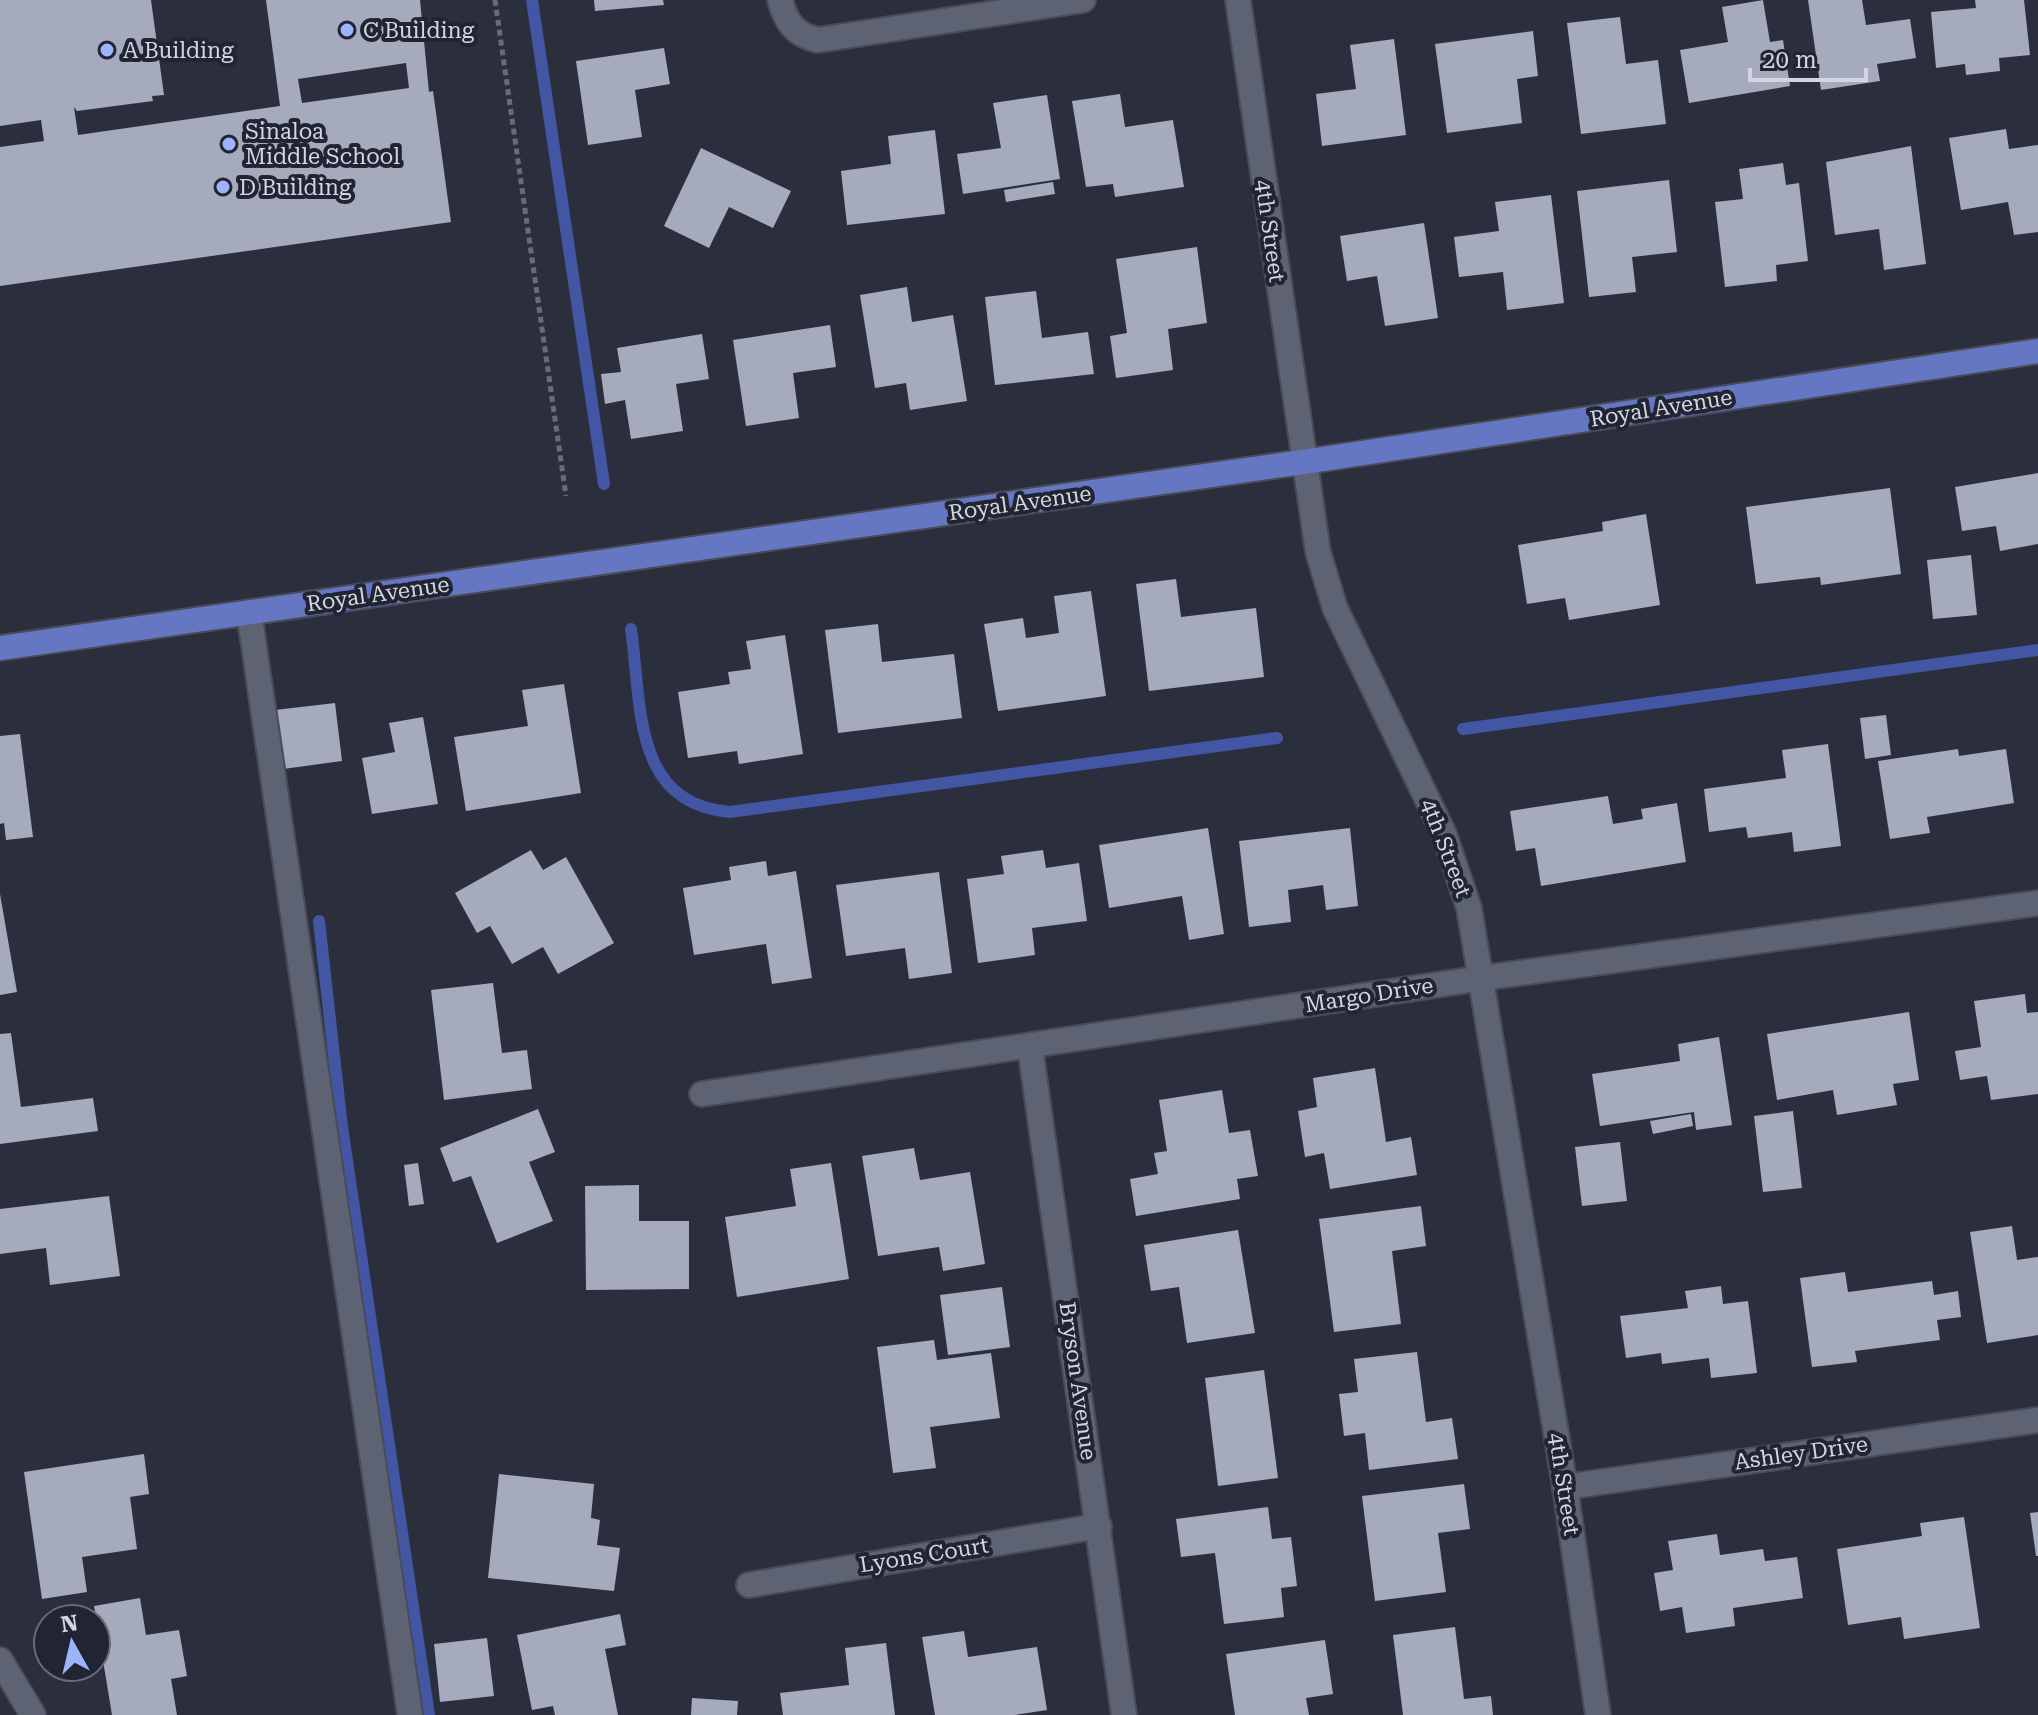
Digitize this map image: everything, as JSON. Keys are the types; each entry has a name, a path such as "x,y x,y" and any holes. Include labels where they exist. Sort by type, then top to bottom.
{"main road":[{"name":"Royal Avenue","path":"0,648 1303,462 2038,351"}],"street":[{"path":"780,0 784,17 803,37 818,40 1083,0"},
{"name":"4th Street","path":"1238,0 1318,552 1335,608 1444,834 1469,908 1565,1487 1598,1715"},
{"path":"249,612 410,1715"},
{"name":"Margo Drive","path":"702,1094 1483,978 2038,903"},
{"name":"Bryson Avenue","path":"1030,1047 1124,1715"},
{"name":"Ashley Drive","path":"1565,1487 2038,1420"},
{"name":"Lyons Court","path":"749,1585 1099,1526"},
{"path":"2,1667 33,1715"}],"path":[{"path":"495,0 566,496"}],"building":[{"name":"Sinaloa Middle School","path":"0,0 151,0 164,95 152,96 153,101 77,111 74,107 78,135 280,106 266,0 420,0 429,92 433,91 451,222 0,286 0,147 44,141 41,120 0,126","holes":["406,63 409,88 302,103 298,79"]},
{"path":"594,0 663,0 664,5 595,11"},
{"path":"1763,0 1770,42 1783,40 1790,86 1689,103 1680,50 1728,42 1722,7"},
{"path":"1808,0 1862,0 1866,25 1910,19 1916,58 1877,64 1880,81 1821,90"},
{"path":"1975,0 2024,0 2030,55 1999,58 2000,71 1966,75 1965,64 1936,68 1931,12 1976,8"},
{"path":"1620,17 1626,64 1658,60 1666,124 1581,134 1567,23"},
{"path":"1533,31 1538,76 1517,79 1522,123 1447,133 1435,44"},
{"path":"1394,39 1406,135 1322,146 1316,94 1356,89 1350,45"},
{"path":"664,48 670,84 635,90 642,137 588,145 576,61"},
{"path":"1120,94 1125,127 1173,120 1184,187 1115,197 1113,184 1086,187 1072,101"},
{"path":"1047,95 1060,179 963,194 957,154 1001,148 993,103"},
{"path":"2006,129 2009,149 2038,145 2038,232 2014,235 2008,202 1961,210 1949,138"},
{"path":"935,130 945,214 847,225 841,171 891,164 888,136"},
{"path":"1911,146 1926,264 1884,270 1879,229 1835,235 1826,162"},
{"path":"701,148 791,191 773,228 729,207 709,248 664,226"},
{"path":"1783,163 1786,185 1799,183 1808,261 1776,265 1777,281 1725,287 1715,202 1743,199 1739,169"},
{"path":"1669,180 1677,252 1632,257 1636,292 1589,297 1577,191"},
{"path":"1053,182 1055,194 1006,202 1004,190"},
{"path":"1551,195 1564,303 1507,310 1503,272 1459,277 1454,237 1499,231 1495,202"},
{"path":"1424,223 1438,318 1385,326 1377,276 1347,281 1340,236"},
{"path":"1197,247 1207,323 1168,329 1173,370 1116,378 1110,336 1127,333 1116,259"},
{"path":"907,287 912,322 953,315 967,401 910,410 906,383 875,388 860,295"},
{"path":"1036,291 1042,338 1088,332 1094,374 995,385 985,297"},
{"path":"830,325 836,367 793,373 799,418 746,426 733,340"},
{"path":"702,334 709,379 676,384 683,431 631,439 625,400 605,404 601,374 621,372 617,348"},
{"path":"2038,473 2038,544 2000,551 1996,526 1962,531 1955,487"},
{"path":"1890,488 1901,574 1821,585 1820,577 1756,584 1746,507"},
{"path":"1646,514 1660,605 1569,620 1565,598 1527,604 1518,545 1603,531 1602,522"},
{"path":"1971,555 1977,615 1933,619 1927,560"},
{"path":"1176,579 1181,617 1256,608 1264,677 1149,691 1136,584"},
{"path":"1091,591 1106,696 998,711 984,624 1023,618 1026,638 1059,633 1054,596"},
{"path":"878,624 882,662 954,654 962,718 838,733 825,630"},
{"path":"785,635 803,754 739,764 737,751 688,758 678,692 730,684 728,672 751,669 746,641"},
{"path":"564,684 581,793 466,811 454,737 528,726 522,690"},
{"path":"335,703 342,761 283,769 275,710"},
{"path":"1886,715 1891,755 1865,759 1860,718"},
{"path":"423,717 438,804 372,814 362,758 395,752 389,723"},
{"path":"20,734 33,837 6,840 4,823 0,824 0,736"},
{"path":"1828,744 1841,846 1794,852 1792,832 1748,838 1746,827 1709,832 1704,789 1786,778 1782,750"},
{"path":"1958,749 1959,756 2006,749 2014,803 1927,817 1930,833 1890,839 1878,761"},
{"path":"1608,796 1613,824 1643,819 1641,809 1677,803 1686,862 1541,886 1535,848 1516,851 1510,811"},
{"path":"1208,828 1224,934 1189,940 1182,896 1109,908 1099,845"},
{"path":"1350,828 1358,906 1326,910 1323,885 1288,890 1291,922 1249,927 1239,841"},
{"path":"531,850 543,870 566,857 614,943 558,974 543,947 512,964 490,926 477,933 455,893"},
{"path":"1043,850 1046,868 1079,863 1087,921 1032,928 1035,955 978,963 967,879 1004,874 1001,856"},
{"path":"766,861 768,876 796,871 812,978 772,984 766,944 694,955 683,888 731,880 729,867"},
{"path":"939,872 952,973 909,979 905,948 846,956 836,885"},
{"path":"0,894 17,992 0,995"},
{"path":"493,983 502,1053 527,1050 532,1089 444,1100 431,990"},
{"path":"2025,994 2027,1013 2038,1012 2038,1094 1991,1100 1987,1076 1960,1080 1955,1051 1981,1047 1974,1001"},
{"path":"1909,1012 1919,1080 1893,1084 1897,1105 1837,1115 1833,1090 1777,1100 1767,1034"},
{"path":"11,1033 21,1107 93,1098 98,1131 0,1144 0,1034"},
{"path":"1719,1037 1732,1125 1696,1130 1694,1112 1600,1126 1592,1074 1680,1061 1678,1044"},
{"path":"1375,1068 1386,1142 1411,1137 1417,1175 1330,1189 1324,1153 1305,1157 1298,1111 1317,1107 1313,1078"},
{"path":"1222,1090 1229,1133 1250,1130 1258,1176 1237,1179 1240,1199 1136,1216 1130,1179 1158,1174 1154,1153 1167,1151 1159,1100"},
{"path":"538,1109 555,1152 529,1162 553,1221 497,1243 471,1176 453,1182 440,1148"},
{"path":"1793,1111 1802,1188 1763,1192 1754,1116"},
{"path":"1691,1114 1693,1126 1653,1134 1650,1121"},
{"path":"1620,1142 1627,1201 1582,1206 1575,1147"},
{"path":"914,1148 920,1180 970,1172 985,1264 943,1271 939,1247 878,1256 862,1156"},
{"path":"418,1163 424,1204 409,1206 404,1165"},
{"path":"831,1163 849,1279 737,1297 725,1217 796,1206 790,1169"},
{"path":"639,1185 639,1221 689,1221 689,1289 586,1290 585,1186"},
{"path":"109,1196 120,1276 50,1285 46,1248 0,1254 0,1209"},
{"path":"1421,1206 1426,1246 1392,1251 1401,1324 1334,1332 1319,1219"},
{"path":"2012,1226 2017,1260 2038,1257 2038,1335 1987,1343 1970,1232"},
{"path":"1238,1230 1255,1333 1187,1343 1179,1287 1151,1291 1144,1245"},
{"path":"1845,1272 1848,1292 1932,1281 1934,1295 1958,1291 1961,1317 1937,1320 1940,1340 1855,1351 1857,1362 1812,1367 1800,1278"},
{"path":"1721,1286 1723,1304 1748,1301 1757,1373 1711,1378 1709,1358 1662,1364 1661,1353 1626,1358 1620,1316 1688,1308 1685,1291"},
{"path":"1002,1287 1010,1347 948,1355 940,1295"},
{"path":"934,1340 937,1360 991,1353 1000,1418 930,1427 936,1468 893,1473 877,1347"},
{"path":"1417,1352 1426,1422 1452,1418 1458,1459 1369,1470 1365,1433 1344,1436 1339,1394 1358,1392 1354,1359"},
{"path":"1264,1370 1278,1478 1218,1486 1205,1378"},
{"path":"144,1454 149,1494 130,1497 137,1549 82,1557 87,1592 42,1599 24,1472"},
{"path":"499,1474 594,1484 591,1518 600,1520 597,1545 620,1548 614,1591 488,1578"},
{"path":"1464,1484 1470,1529 1438,1533 1446,1592 1375,1601 1362,1496"},
{"path":"1268,1507 1272,1539 1291,1537 1297,1586 1281,1588 1284,1617 1224,1624 1215,1553 1181,1557 1176,1519"},
{"path":"2038,1512 2038,1556 2036,1556 2030,1513"},
{"path":"1964,1517 1980,1628 1904,1639 1901,1617 1848,1625 1837,1549 1922,1536 1920,1523"},
{"path":"1717,1534 1720,1555 1763,1549 1765,1561 1797,1557 1803,1598 1733,1608 1735,1626 1686,1633 1682,1607 1660,1611 1654,1573 1673,1570 1668,1541"},
{"path":"140,1598 146,1635 179,1630 187,1676 171,1679 177,1715 112,1715 107,1683 112,1683 111,1603"},
{"path":"620,1614 626,1645 605,1649 618,1715 555,1715 553,1706 532,1710 517,1635"},
{"path":"1455,1627 1464,1699 1491,1696 1493,1715 1403,1715 1393,1635"},
{"path":"964,1631 968,1657 1037,1647 1047,1710 1015,1715 935,1715 922,1637"},
{"path":"487,1638 494,1696 440,1702 434,1644"},
{"path":"1325,1640 1333,1694 1306,1698 1309,1715 1235,1715 1226,1654"},
{"path":"886,1643 895,1715 783,1715 780,1693 849,1685 845,1648"},
{"path":"692,1698 738,1701 737,1715 691,1715"}],"waterway":[{"path":"532,0 604,484"},
{"path":"631,629 641,718 659,771 675,791 698,805 730,812 1277,738"},
{"path":"1463,729 2038,650"},
{"path":"319,921 342,1127 429,1715"}],"place":[{"name":"C Building","path":"347,30"},
{"name":"A Building","path":"107,50"},
{"name":"Sinaloa Middle School","path":"229,144"},
{"name":"D Building","path":"223,187"}]}
